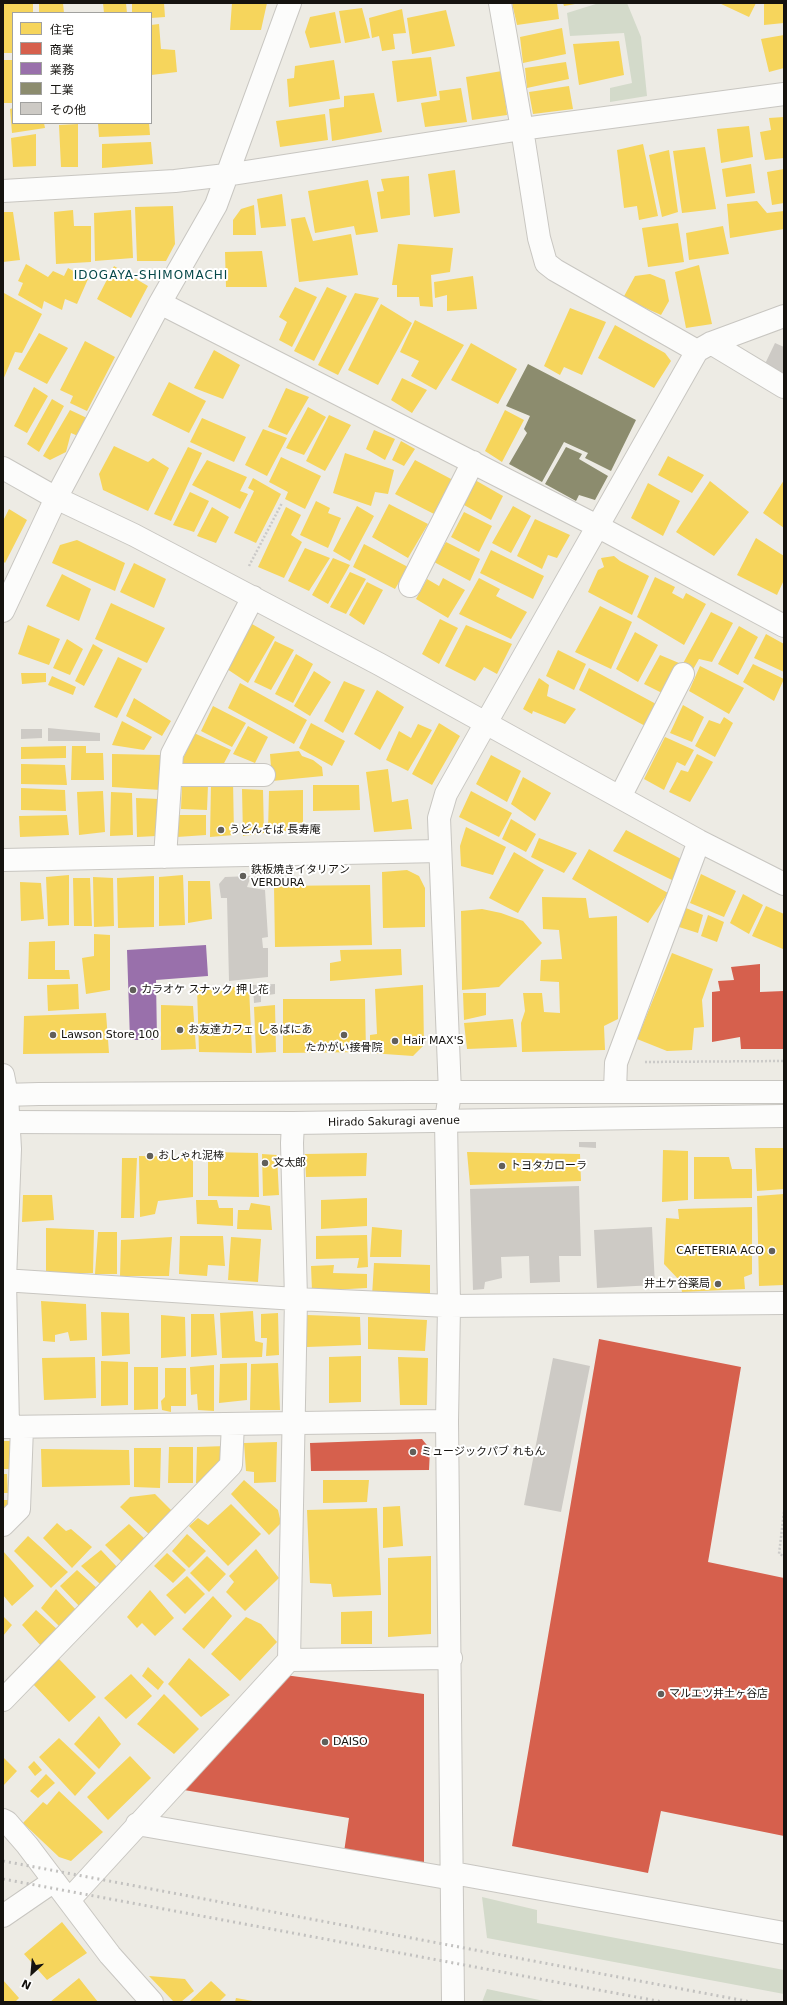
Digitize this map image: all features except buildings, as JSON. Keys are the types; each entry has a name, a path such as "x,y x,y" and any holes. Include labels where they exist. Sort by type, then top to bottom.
{"street":[{"path":"3,611 56,498 160,303 216,205 290,3"},
{"path":"500,3 522,129 538,238 546,263 555,270 784,388"},
{"path":"3,191 175,181 226,175 522,129 784,94"},
{"path":"160,303 597,526 784,626"},
{"path":"453,2002 448,1421 449,1306 446,1120 450,1093 439,818 446,794 486,722 597,526 704,347 784,316"},
{"path":"410,586 473,462"},
{"path":"3,468 56,498 134,535 253,597 486,722 699,841 784,884"},
{"path":"164,857 172,754 253,597"},
{"path":"620,797 683,674"},
{"path":"171,775 264,775"},
{"path":"615,1091 616,1062 699,841"},
{"path":"3,860 440,851"},
{"path":"3,1525 19,1509 11,1427 4,1280 10,1148 6,1122 4,1089 46,1094 615,1091 784,1092"},
{"name":"Hirado Sakuragi avenue","path":"6,1122 293,1123 784,1116"},
{"path":"69,1900 137,1824 289,1660 295,1424 296,1299 292,1143 293,1123"},
{"path":"4,1280 296,1299 449,1306 784,1303"},
{"path":"11,1427 448,1421"},
{"path":"3,1700 231,1465 233,1424"},
{"path":"289,1660 451,1658"},
{"path":"3,1820 7,1822 27,1845 110,1955 148,2001"},
{"path":"137,1824 453,1876 784,1933"},
{"path":"3,1916 54,1881"}],"path":[{"path":"248,569 282,503"},
{"path":"784,1512 779,1554 784,1556"}],"green space":[{"path":"599,3 627,3 641,37 647,96 610,102 610,88 632,83 624,33 570,36 567,13"},
{"path":"482,1897 537,1910 537,1923 784,1970 784,1994 487,1938"},
{"path":"487,1989 549,2002 482,2002"}],"railway":[{"path":"3,1861 751,2002"},
{"path":"3,1879 663,2002"}],"place":[{"name":"うどんそば 長寿庵","path":"221,830"},
{"name":"鉄板焼きイタリアン VERDURA","path":"243,876"},
{"name":"カラオケ スナック 押し花","path":"133,990"},
{"name":"お友達カフェ しるばにあ","path":"180,1030"},
{"name":"Lawson Store 100","path":"53,1035"},
{"name":"たかがい接骨院","path":"344,1035"},
{"name":"Hair MAX'S","path":"395,1041"},
{"name":"おしゃれ泥棒","path":"150,1156"},
{"name":"文太郎","path":"265,1163"},
{"name":"トヨタカローラ","path":"502,1166"},
{"name":"CAFETERIA ACO","path":"772,1251"},
{"name":"井土ケ谷薬局","path":"718,1284"},
{"name":"ミュージックパブ れもん","path":"413,1452"},
{"name":"マルエツ井土ヶ谷店","path":"661,1694"},
{"name":"DAISO","path":"325,1742"}],"district":[{"name":"IDOGAYA-SHIMOMACHI","path":"151,276"}]}
